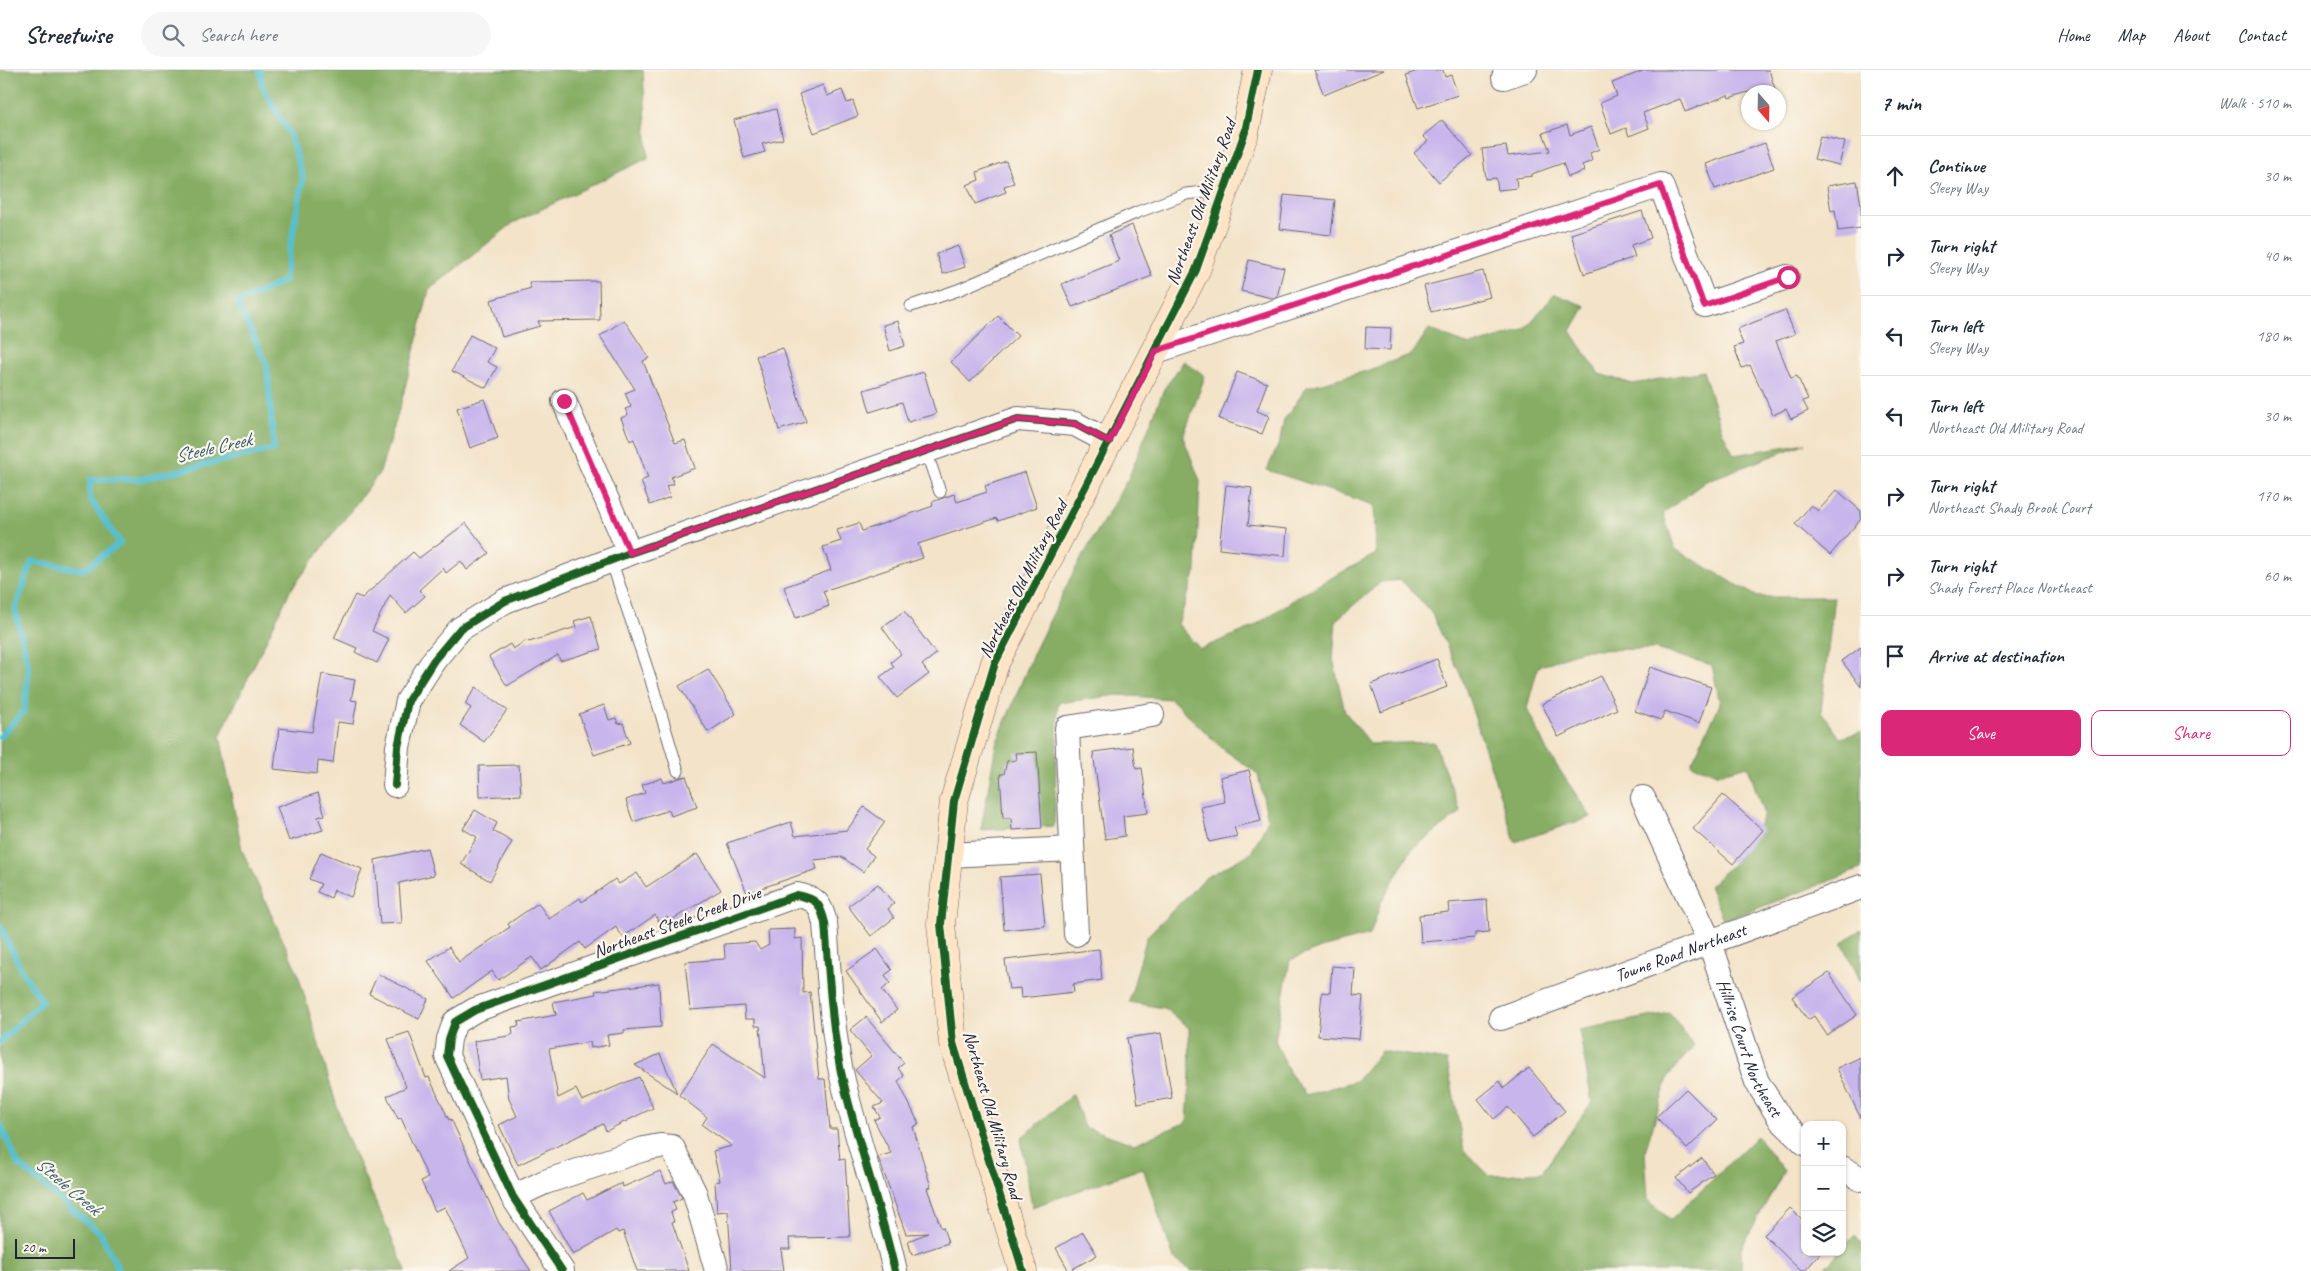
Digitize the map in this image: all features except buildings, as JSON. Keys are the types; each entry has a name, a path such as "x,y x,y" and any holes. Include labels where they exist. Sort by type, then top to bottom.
{"street":[{"name":"Northeast Old Military Road","path":"1023,1271 954,1043 941,924 954,801 995,663 1196,270 1245,132 1258,70"},
{"path":"1156,351 1660,185 1704,306 1788,277"},
{"path":"564,401 621,556"},
{"path":"395,785 398,747 408,701 434,660 460,629 504,601 621,556 1018,419 1075,424 1109,442"},
{"path":"1076,934 1067,728 1152,715"},
{"name":"Hillrise Court Northeast","path":"1643,798 1710,943 1757,1082 1781,1120 1801,1139"},
{"path":"948,854 1072,849"},
{"name":"Towne Road Northeast","path":"1501,1018 1861,887"},
{"name":"Northeast Steele Creek Drive","path":"562,1271 514,1197 447,1056 449,1039 455,1022 475,1010 797,895 814,898 822,910 825,923 833,1023 841,1071 861,1149 885,1227 895,1271"},
{"path":"514,1197 544,1182 644,1149 660,1146 672,1147 695,1194 718,1271"},
{"path":"1846,1170 1861,1179"}],"lane":[{"path":"911,306 958,290 1138,212 1186,194 1224,190"},
{"path":"926,451 940,492"},
{"path":"621,556 650,677 678,771"}],"green space":[{"path":"0,70 643,70 648,158 513,223 429,290 402,400 380,472 290,591 220,736 242,850 297,971 344,1130 406,1271 0,1271"},
{"path":"1555,294 1585,306 1571,331 1599,374 1633,384 1703,371 1722,431 1734,455 1806,443 1706,481 1663,513 1675,549 1758,597 1834,597 1821,711 1840,738 1861,732 1861,869 1724,921 1709,886 1740,857 1764,815 1748,766 1717,774 1691,764 1720,704 1712,665 1655,649 1583,650 1538,667 1527,708 1547,751 1591,817 1515,842 1462,678 1431,612 1401,580 1381,582 1336,620 1333,659 1345,712 1371,744 1434,742 1461,812 1411,850 1381,902 1370,935 1321,948 1290,960 1275,1040 1289,1072 1306,1095 1356,1081 1381,1051 1447,1061 1464,1151 1490,1176 1542,1172 1592,1102 1579,1030 1670,1013 1694,1046 1669,1075 1645,1151 1648,1200 1671,1220 1757,1136 1784,1171 1741,1248 1741,1271 1192,1271 1174,1259 1143,1168 1032,1207 1021,1138 1073,1094 1084,1127 1134,1144 1187,1122 1190,1073 1189,1028 1164,1008 1129,1002 1147,936 1205,878 1251,853 1268,820 1258,774 1223,749 1171,699 1118,695 1058,703 1054,826 981,830 996,744 1034,652 1073,573 1129,477 1164,389 1184,361 1205,376 1183,437 1200,481 1196,571 1178,624 1200,649 1251,628 1307,591 1376,554 1374,505 1267,470 1280,441 1284,420 1307,387 1366,371 1412,354 1429,329 1470,346 1524,330"},
{"path":"1861,929 1861,982 1842,943"},
{"path":"1855,1235 1861,1244 1861,1271 1822,1271 1835,1256 1846,1256 1846,1245"}],"waterway":[{"name":"Steele Creek","path":"0,737 24,711 29,669 15,609 32,561 83,570 120,543 90,499 90,480 142,479 274,449 267,365 237,303 284,281 303,178 290,135 263,88 260,70"},
{"name":"Steele Creek","path":"0,926 22,971 42,1001 0,1042"},
{"name":"Steele Creek","path":"0,1124 18,1164 101,1234 119,1271"}],"cycle path":[{"path":"1023,1271 953,1043 941,924 954,801 995,663 1196,270 1245,132 1258,70"},
{"path":"395,785 398,747 408,701 434,660 460,629 505,601 630,553 1018,419 1075,424 1109,442"},
{"path":"562,1271 513,1197 447,1056 449,1039 455,1022 475,1010 797,895 809,898 817,903 825,923 833,1017 841,1072 895,1271"}],"route":[{"path":"564,401 630,553 1018,419 1075,424 1109,442 1156,351 1660,185 1704,306 1788,277"}]}
